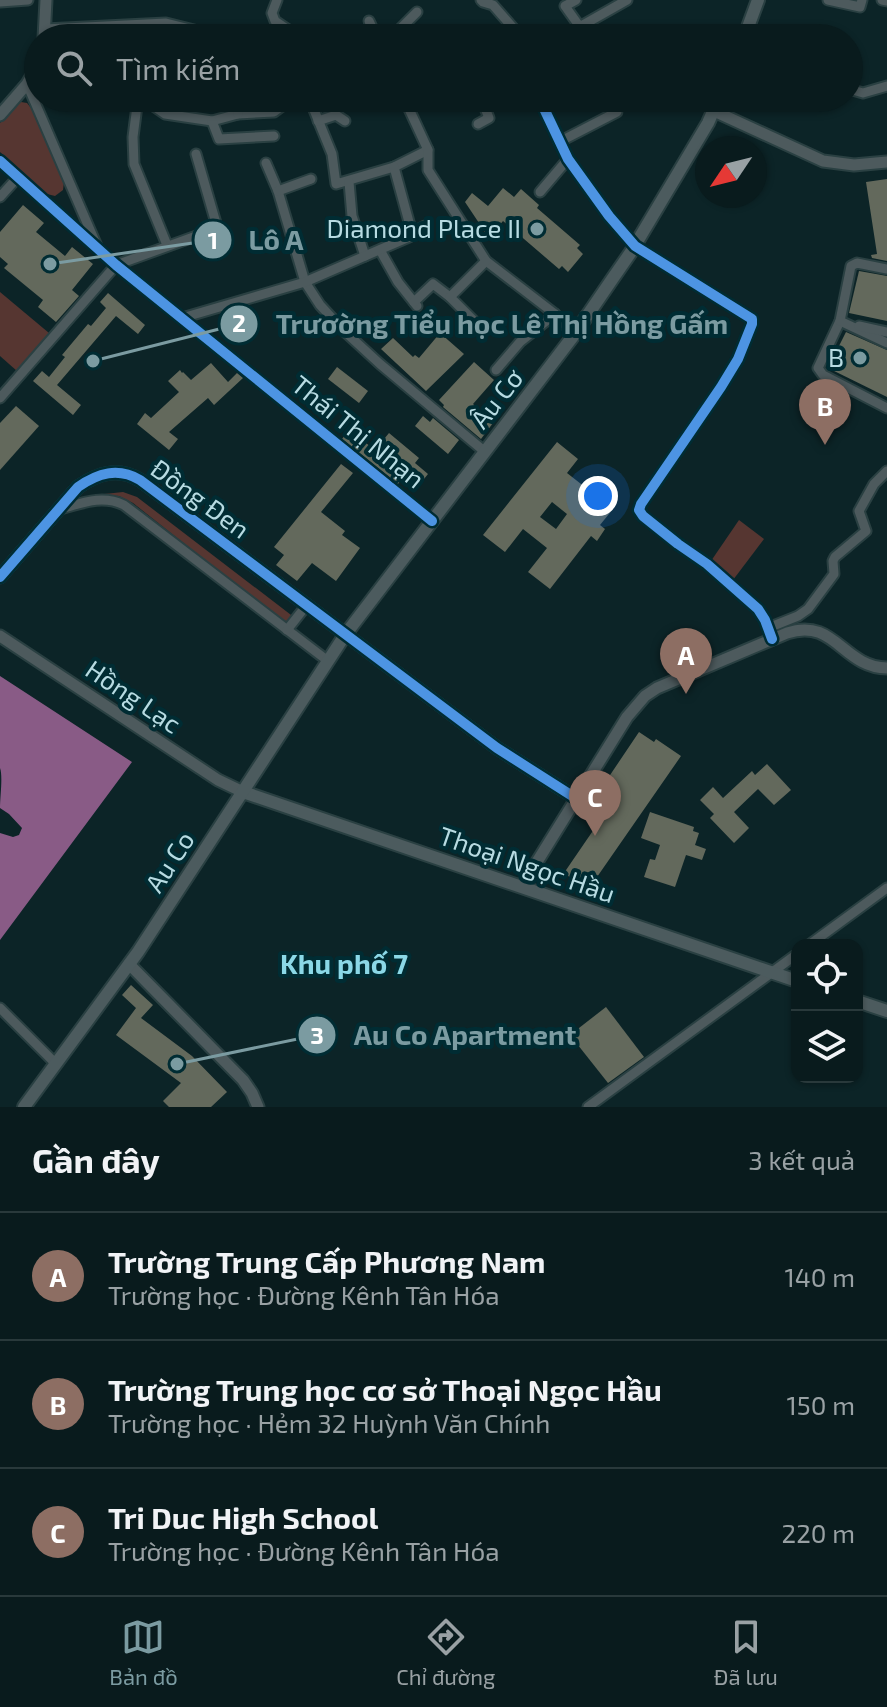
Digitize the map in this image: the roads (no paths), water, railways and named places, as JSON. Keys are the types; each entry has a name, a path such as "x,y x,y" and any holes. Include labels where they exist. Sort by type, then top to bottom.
{"main road":[{"path":"749,24 758,0"},
{"name":"Âu Cơ","path":"345,635 574,335 635,246 713,112"},
{"name":"Au Co","path":"24,1107 129,964 345,635"},
{"name":"Thoại Ngọc Hầu","path":"243,792 791,979"},
{"path":"863,1003 887,1011"}],"street":[{"path":"0,2 28,0"},
{"path":"45,24 46,0"},
{"path":"277,0 272,13 279,24"},
{"path":"481,0 493,5 510,24"},
{"path":"576,0 565,6 578,24"},
{"path":"585,24 627,0"},
{"path":"828,0 860,7 862,0"},
{"path":"405,24 417,12"},
{"path":"863,93 887,86"},
{"path":"0,115 24,87"},
{"name":"Thái Thị Nhạn","path":"39,112 99,249"},
{"path":"137,112 133,137 134,164 167,245"},
{"path":"162,112 212,121 238,114 274,112"},
{"path":"315,112 332,154 336,184 394,167 428,150"},
{"path":"410,112 428,150 428,170 486,261 555,314 574,335"},
{"path":"478,124 489,118 487,112"},
{"path":"546,112 568,159 635,246 752,319 738,359 639,507 643,516 707,564 758,609 770,634"},
{"path":"559,142 617,112"},
{"path":"716,112 823,161 854,165 887,162"},
{"path":"318,121 336,115 345,121"},
{"path":"212,121 219,139 274,136"},
{"path":"0,398 116,265 210,231 216,223 196,154"},
{"path":"540,192 568,159"},
{"name":"Thái Thị Nhạn","path":"0,161 116,265 432,521"},
{"path":"266,163 278,191 305,282 320,305 380,364 484,451"},
{"path":"394,167 412,233"},
{"path":"0,197 18,177"},
{"path":"278,191 311,179"},
{"path":"349,182 352,216 365,256"},
{"path":"182,318 305,282 409,237 425,226"},
{"path":"380,250 398,282 416,304 433,284 478,325"},
{"path":"450,297 486,261"},
{"path":"887,269 857,263 851,266 840,321 819,366 820,374 887,408"},
{"path":"496,370 520,342 555,314"},
{"path":"840,321 887,332"},
{"path":"840,321 887,343"},
{"path":"522,886 627,717 650,692 770,634 811,606 834,574 835,557 866,531 859,511 874,484 887,471"},
{"name":"Đồng Đen","path":"0,577 78,487 96,476 109,473 129,475 140,480 510,757 577,799"},
{"name":"Đồng Đen","path":"57,510 101,499 121,503 328,661"},
{"path":"287,630 306,606"},
{"path":"770,634 810,629 823,633 867,665 887,668"},
{"name":"Hồng Lạc","path":"0,636 218,780 243,792"},
{"path":"817,939 887,888"},
{"path":"588,1107 791,958"},
{"path":"129,964 243,1080 258,1107"},
{"path":"0,1008 56,1064"}],"place":[{"name":"Diamond Place II","path":"537,229"},
{"name":"Lô A","path":"50,264"},
{"name":"B","path":"860,358"},
{"name":"Trươờng Tiểu học Lê Thị Hồng Gấm","path":"93,361"},
{"name":"Trường Trung học cơ sở Thoại Ngọc Hầu","path":"825,445"},
{"name":"Trường Trung Cấp Phương Nam","path":"686,694"},
{"name":"Tri Duc High School","path":"595,836"},
{"name":"Au Co Apartment","path":"177,1064"}],"district":[{"name":"Khu phố 7","path":"344,964"}]}
